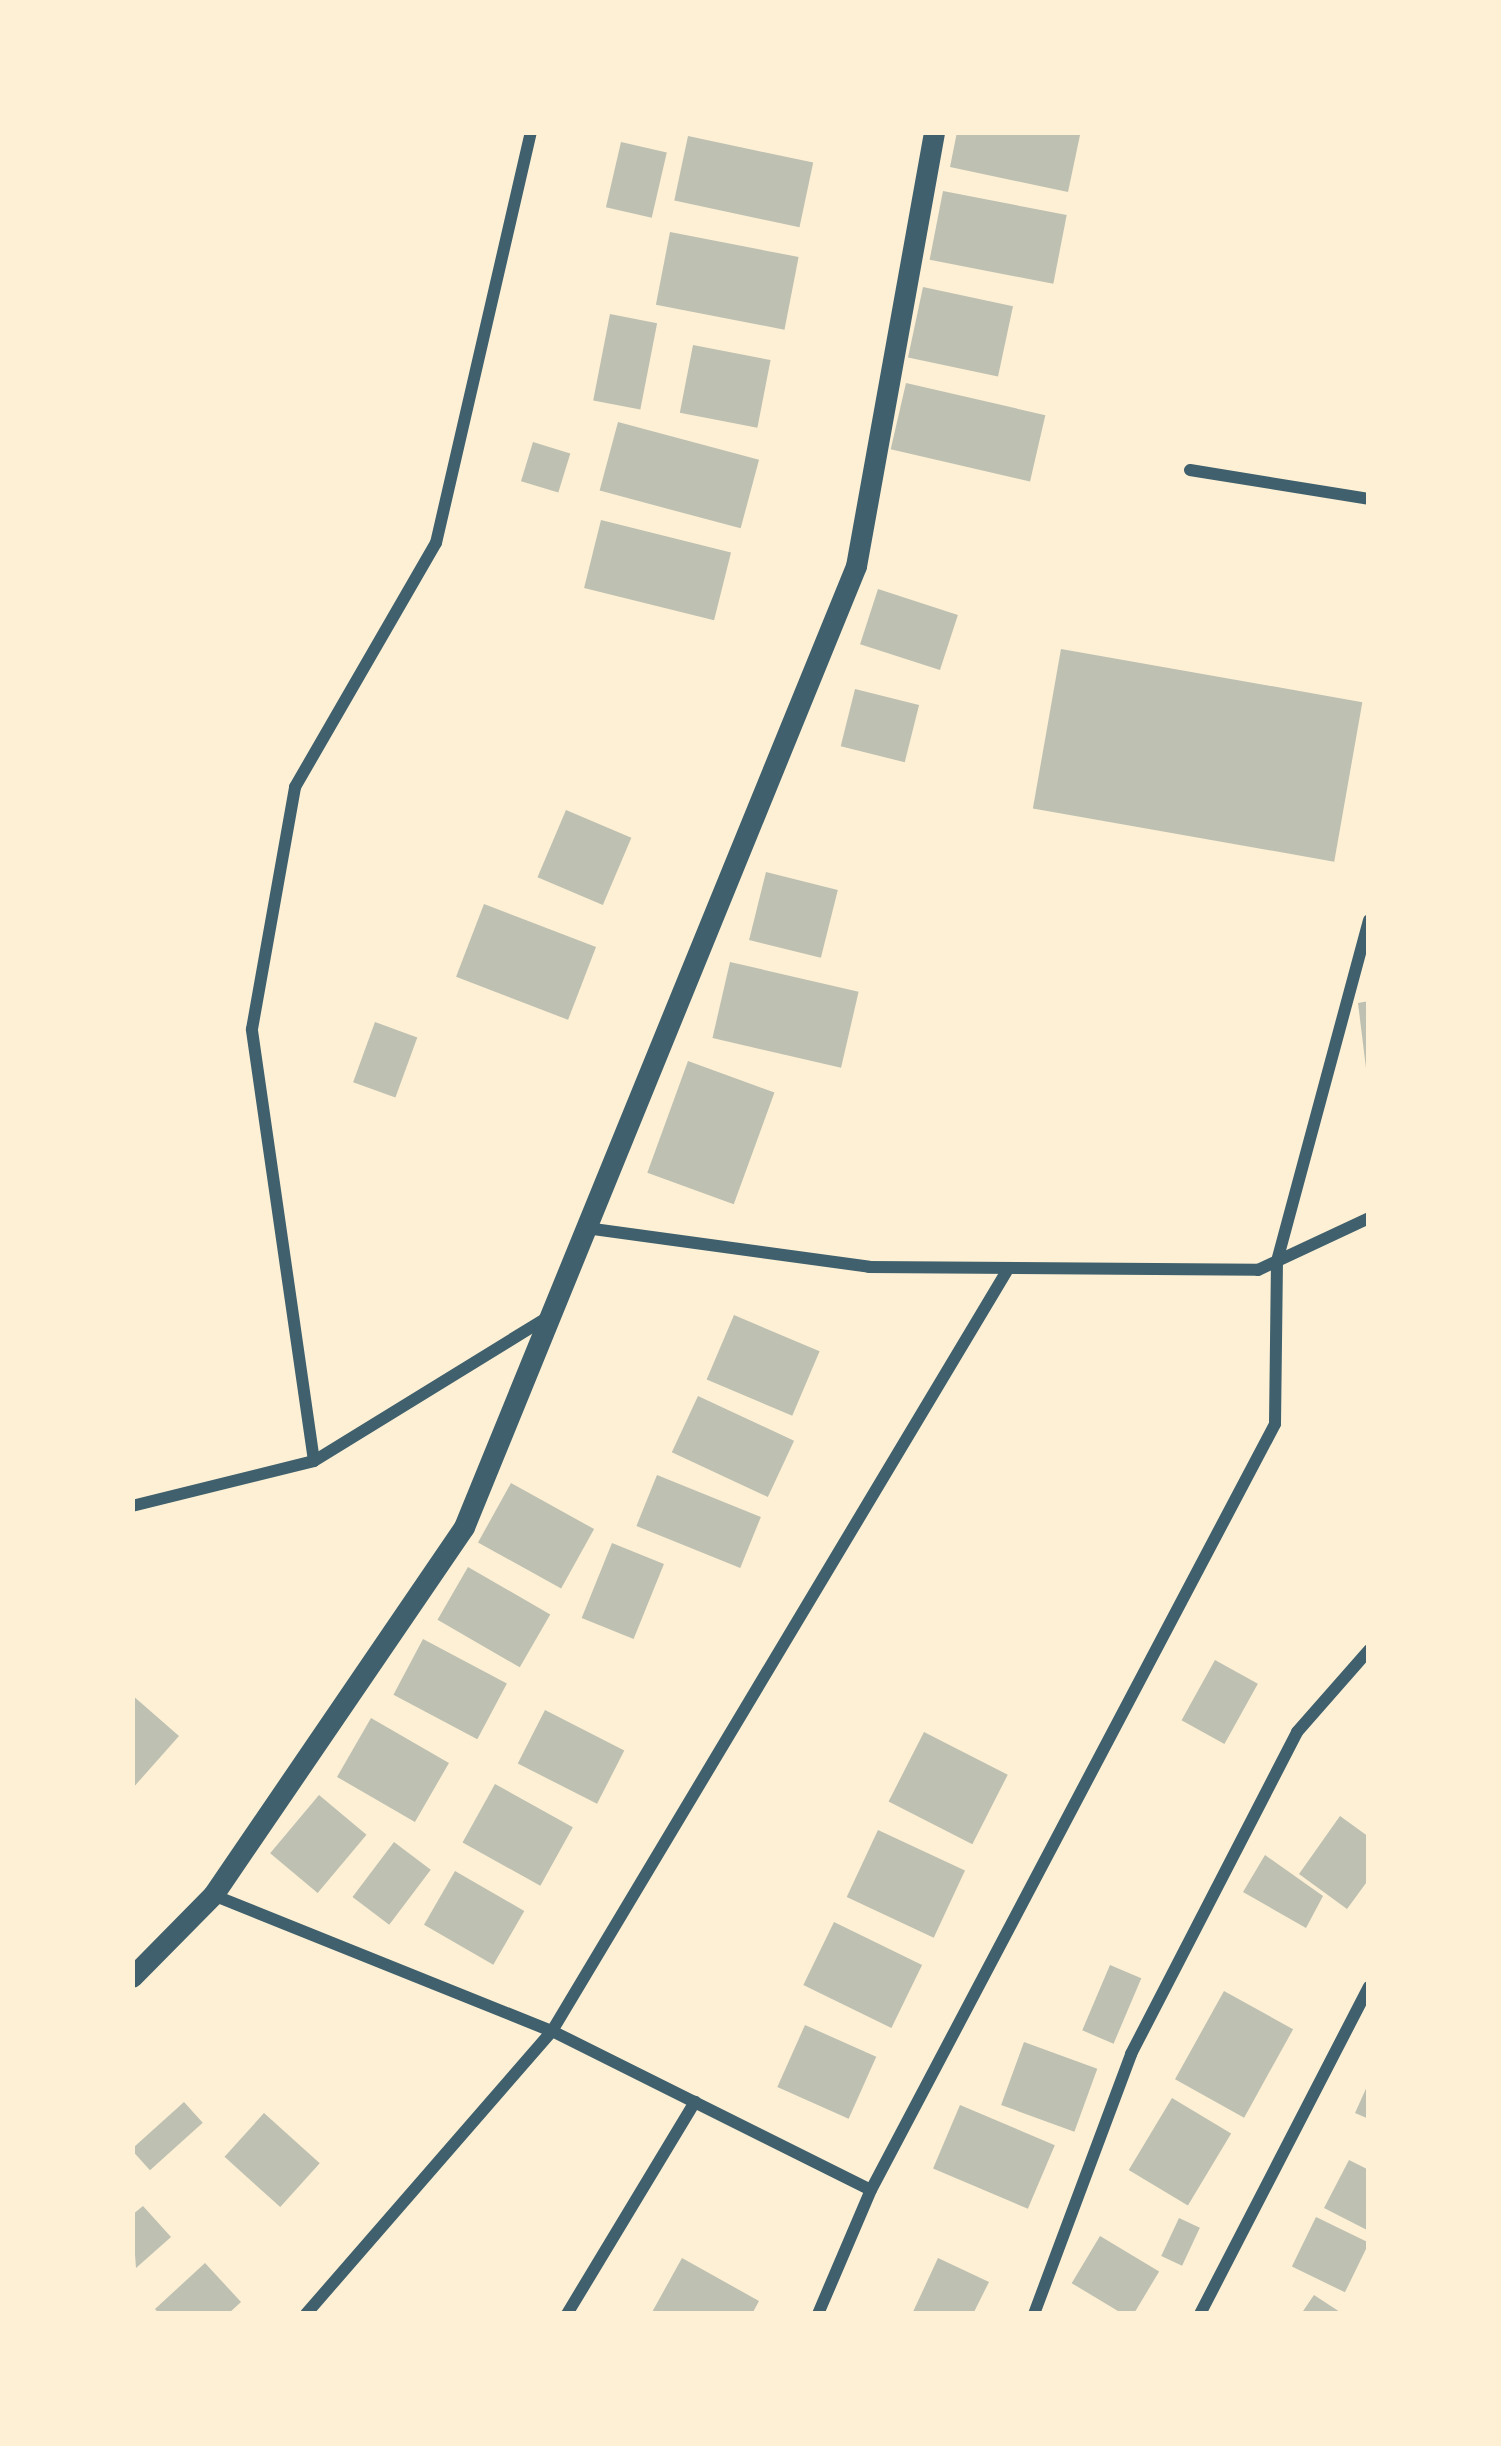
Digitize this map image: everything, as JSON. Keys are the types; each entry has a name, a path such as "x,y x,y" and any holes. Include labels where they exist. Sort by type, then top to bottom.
{"street":[{"path":"314,1462 252,1029 295,787 436,542 531,132"},
{"path":"132,1977 213,1895 464,1527 856,566 934,132"},
{"path":"1190,470 1369,499"},
{"path":"818,2314 871,2190 1275,1424 1277,1261 1369,920"},
{"path":"586,1228 868,1268 1258,1270 1369,1218"},
{"path":"306,2314 552,2031 1009,1269"},
{"path":"132,1506 314,1462 551,1316"},
{"path":"1034,2314 1131,2054 1298,1732 1369,1650"},
{"path":"213,1895 552,2031 871,2190"},
{"path":"1200,2314 1369,1987"},
{"path":"567,2314 694,2102"}],"building":[{"path":"957,132 1080,135 1068,192 950,167"},
{"path":"688,136 813,163 799,227 674,201"},
{"path":"621,142 667,153 652,218 606,207"},
{"path":"943,191 1067,215 1053,284 930,260"},
{"path":"670,232 799,257 784,330 656,305"},
{"path":"923,287 1013,306 998,377 908,357"},
{"path":"610,314 657,323 640,410 593,400"},
{"path":"693,345 771,360 757,428 680,413"},
{"path":"906,383 1045,415 1030,481 891,449"},
{"path":"618,422 759,460 741,528 600,491"},
{"path":"533,442 570,453 558,493 521,481"},
{"path":"601,520 731,552 714,620 584,588"},
{"path":"878,589 958,615 940,670 860,644"},
{"path":"1061,649 1362,702 1334,862 1033,809"},
{"path":"855,689 919,705 905,762 841,746"},
{"path":"566,810 631,838 603,905 537,877"},
{"path":"766,872 838,890 821,958 749,940"},
{"path":"484,904 596,947 568,1020 456,977"},
{"path":"730,962 859,992 841,1068 712,1038"},
{"path":"1369,1001 1369,1068 1366,1068 1358,1003"},
{"path":"375,1022 417,1037 395,1098 353,1082"},
{"path":"688,1061 774,1092 734,1204 647,1173"},
{"path":"734,1315 820,1351 792,1416 707,1379"},
{"path":"698,1396 794,1441 768,1497 672,1452"},
{"path":"657,1475 761,1517 740,1568 636,1526"},
{"path":"511,1483 594,1529 561,1589 478,1542"},
{"path":"612,1543 664,1564 634,1639 582,1618"},
{"path":"468,1567 550,1614 520,1667 438,1620"},
{"path":"423,1639 507,1684 477,1739 393,1695"},
{"path":"1215,1660 1258,1684 1224,1744 1182,1720"},
{"path":"132,1695 179,1736 132,1789"},
{"path":"545,1710 624,1750 597,1804 518,1763"},
{"path":"371,1718 449,1763 415,1822 337,1777"},
{"path":"924,1732 1008,1775 972,1844 889,1801"},
{"path":"495,1784 573,1827 540,1886 463,1843"},
{"path":"319,1795 366,1835 318,1893 270,1853"},
{"path":"1340,1816 1369,1837 1369,1879 1347,1909 1299,1874"},
{"path":"878,1830 965,1871 934,1938 847,1897"},
{"path":"394,1842 431,1870 389,1925 352,1897"},
{"path":"1265,1855 1323,1896 1306,1928 1243,1892"},
{"path":"455,1871 524,1911 493,1965 424,1925"},
{"path":"834,1922 922,1965 891,2028 803,1985"},
{"path":"1110,1965 1141,1978 1114,2044 1082,2030"},
{"path":"1224,1991 1293,2029 1244,2118 1175,2079"},
{"path":"805,2025 876,2057 849,2119 777,2087"},
{"path":"1024,2042 1097,2069 1074,2132 1001,2105"},
{"path":"1369,2082 1369,2119 1355,2113"},
{"path":"1172,2098 1231,2134 1188,2206 1129,2170"},
{"path":"184,2102 203,2123 150,2170 132,2149"},
{"path":"960,2105 1055,2145 1028,2209 933,2169"},
{"path":"264,2113 320,2163 280,2207 225,2157"},
{"path":"1349,2160 1369,2170 1367,2230 1324,2208"},
{"path":"143,2206 171,2237 136,2268 132,2215"},
{"path":"1316,2217 1369,2243 1345,2292 1292,2266"},
{"path":"1179,2218 1200,2228 1182,2266 1161,2256"},
{"path":"1100,2236 1159,2272 1134,2314 1123,2314 1072,2283"},
{"path":"682,2258 759,2301 752,2314 651,2314"},
{"path":"938,2258 989,2282 973,2314 912,2314"},
{"path":"205,2263 241,2302 228,2314 159,2314 155,2309"},
{"path":"1314,2295 1343,2314 1301,2314"}]}
